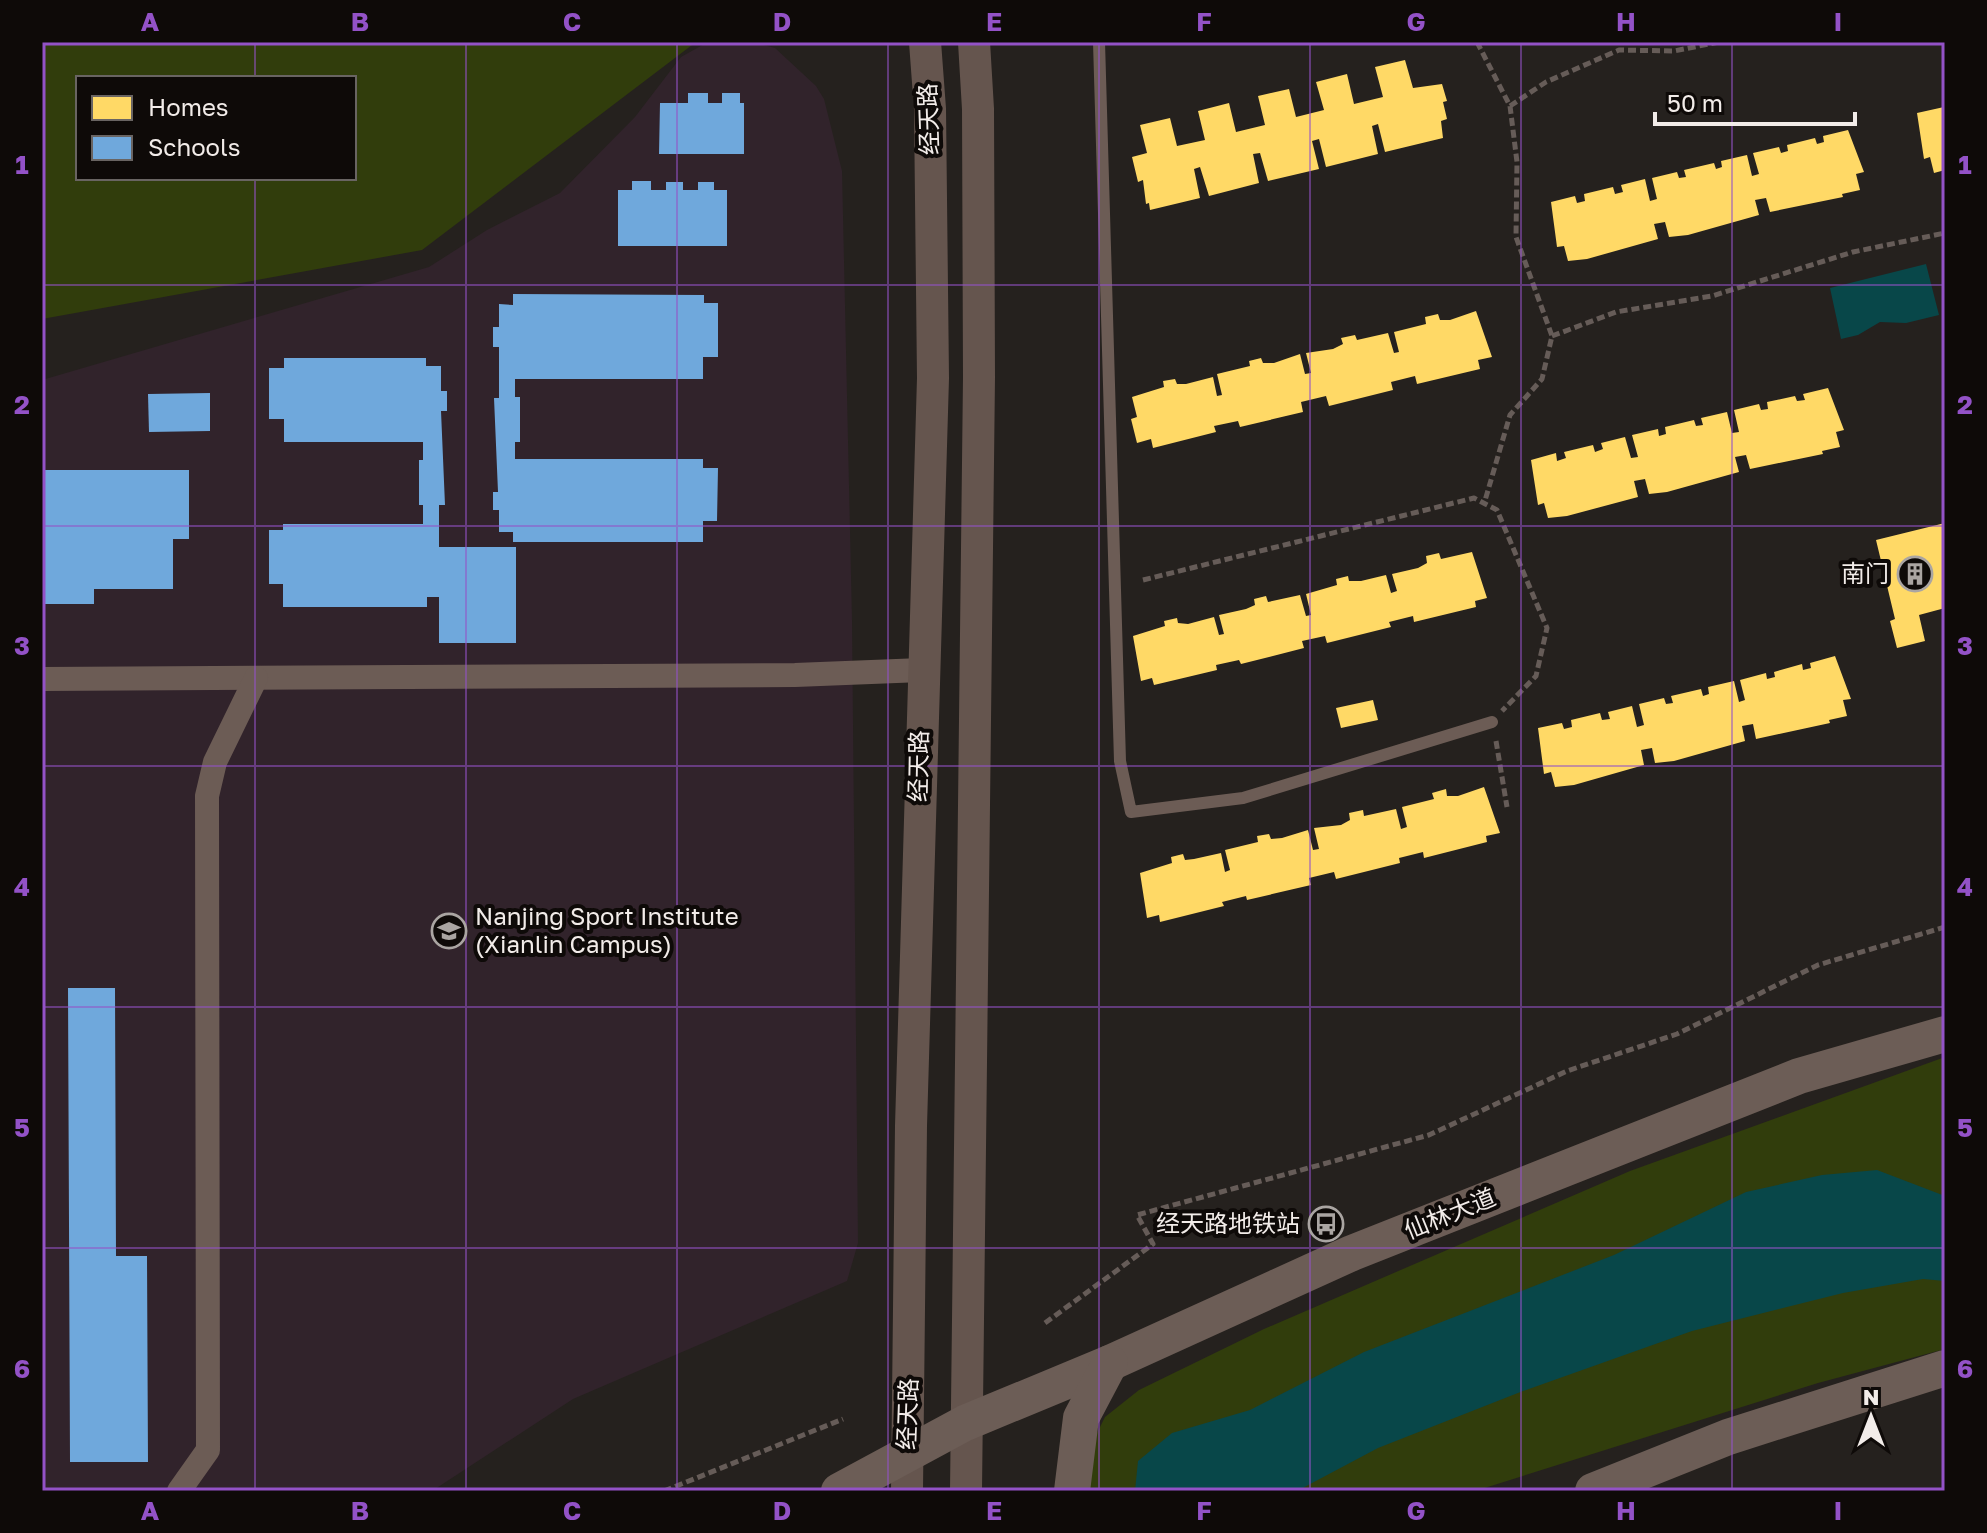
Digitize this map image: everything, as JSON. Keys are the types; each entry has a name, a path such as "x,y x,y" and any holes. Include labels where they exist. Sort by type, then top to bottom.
{"main road":[{"name":"经天路","path":"907,1491 922,670 933,378 930,109 925,42"},
{"name":"经天路","path":"966,1491 979,377 978,109 974,42"},
{"name":"仙林大道","path":"839,1491 965,1423 1110,1363 1352,1253 1799,1076 1945,1034"},
{"path":"1072,1491 1081,1418 1110,1363"},
{"path":"1593,1491 1728,1437 1945,1368"}],"street":[{"path":"42,679 779,675 922,670"},
{"path":"179,1491 208,1450 207,796 215,762 256,678"}],"lane":[{"path":"1099,42 1120,761 1131,812 1243,798 1492,722"}],"path":[{"path":"1477,42 1482,59 1510,106 1517,162 1516,237 1552,336 1542,379 1510,415 1484,504"},
{"path":"1510,106 1546,82 1619,50 1674,51 1719,42"},
{"path":"1552,336 1616,312 1712,296 1853,252 1945,233"},
{"path":"1143,580 1474,498 1497,510 1547,628 1536,676 1492,722 1507,807"},
{"path":"1045,1323 1153,1244 1137,1215 1429,1135 1567,1071 1677,1034 1818,965 1945,927"},
{"path":"664,1491 843,1419"}],"shaded area":[{"name":"Nanjing Sport Institute (Xianlin Campus)","path":"708,42 752,42 775,48 816,86 824,99 842,171 852,620 858,1243 847,1281 573,1399 432,1491 42,1491 42,380 429,267 487,230 560,193 635,117 681,57"}],"green space":[{"path":"42,42 696,42 422,250 42,319"},
{"path":"1945,1057 1945,1349 1818,1383 1475,1491 1087,1491 1090,1447 1105,1417 1139,1390 1264,1329 1630,1171"}],"water":[{"path":"1926,264 1939,315 1906,323 1880,322 1858,335 1841,339 1830,288"},
{"path":"1877,1170 1945,1196 1945,1281 1923,1279 1843,1293 1692,1331 1523,1391 1378,1448 1297,1491 1135,1491 1138,1461 1172,1433 1250,1410 1364,1352 1614,1255 1746,1192 1822,1175"}],"building: Homes":[{"path":"1405,60 1413,88 1442,84 1447,101 1443,102 1447,119 1441,121 1443,138 1385,152 1378,124 1372,126 1378,154 1326,167 1319,139 1312,141 1319,169 1268,181 1260,153 1253,154 1259,183 1209,196 1200,167 1194,169 1200,198 1150,210 1149,203 1146,204 1143,180 1138,182 1132,157 1147,153 1140,125 1170,118 1177,146 1205,140 1198,111 1229,103 1236,132 1265,125 1258,96 1289,89 1296,117 1324,110 1316,82 1347,74 1354,104 1383,97 1375,67"},
{"path":"1944,107 1945,170 1934,173 1930,157 1924,159 1917,113"},
{"path":"1848,130 1864,172 1856,174 1860,190 1842,194 1843,197 1770,212 1766,198 1755,200 1759,215 1688,235 1669,237 1665,222 1654,224 1658,239 1587,259 1568,261 1564,246 1557,247 1551,202 1575,196 1577,203 1585,201 1584,194 1613,187 1615,194 1623,192 1621,185 1645,179 1650,201 1657,199 1652,178 1677,172 1679,178 1686,177 1684,170 1714,163 1716,169 1722,167 1721,161 1747,155 1752,176 1759,174 1753,153 1779,147 1781,153 1788,151 1787,145 1815,138 1817,144 1824,142 1823,136"},
{"path":"1476,311 1492,357 1478,360 1480,369 1417,384 1415,376 1391,382 1393,390 1329,406 1326,396 1301,402 1303,412 1240,427 1238,421 1214,426 1216,432 1153,448 1151,439 1137,443 1131,419 1137,417 1132,397 1164,387 1163,381 1175,379 1177,384 1186,384 1213,377 1217,396 1222,395 1217,374 1250,366 1249,361 1261,358 1263,363 1274,363 1300,354 1305,374 1311,373 1306,353 1333,349 1343,344 1341,338 1355,335 1357,340 1388,333 1394,353 1399,352 1394,332 1426,324 1425,317 1438,314 1440,320 1450,320"},
{"path":"1828,388 1844,430 1836,432 1840,447 1822,451 1823,454 1750,469 1746,455 1735,457 1739,472 1667,492 1649,494 1645,479 1634,481 1638,497 1567,516 1548,518 1544,503 1538,505 1531,460 1556,453 1557,461 1566,458 1564,452 1593,445 1595,452 1603,449 1601,443 1625,437 1631,458 1638,457 1632,435 1658,429 1659,436 1666,434 1665,427 1694,420 1696,426 1703,425 1701,418 1727,412 1732,433 1739,432 1734,410 1759,404 1761,410 1768,409 1767,402 1795,396 1797,401 1805,400 1803,394"},
{"name":"南门","path":"1945,523 1945,608 1919,615 1925,641 1897,648 1890,621 1895,619 1876,540"},
{"path":"1472,552 1487,598 1475,601 1476,607 1414,622 1413,616 1389,622 1391,627 1327,643 1325,636 1302,641 1304,648 1241,664 1239,660 1216,665 1217,670 1154,685 1152,678 1141,681 1133,636 1165,626 1164,621 1177,618 1178,623 1188,624 1214,617 1219,635 1224,634 1219,615 1246,609 1255,605 1254,599 1266,596 1268,602 1300,595 1306,616 1311,615 1306,594 1337,585 1336,579 1348,576 1349,581 1361,581 1386,575 1391,593 1397,591 1392,574 1418,568 1427,563 1426,556 1439,553 1441,559"},
{"path":"1835,656 1851,699 1843,700 1847,716 1829,720 1830,723 1756,739 1753,724 1742,726 1745,741 1674,761 1655,763 1652,748 1641,750 1644,765 1574,785 1555,787 1551,772 1544,774 1538,728 1562,723 1564,729 1572,727 1571,720 1600,713 1602,720 1610,719 1608,712 1632,706 1637,727 1644,725 1639,704 1664,698 1666,704 1673,703 1671,696 1701,689 1703,696 1709,694 1708,687 1734,681 1739,702 1745,700 1740,680 1766,673 1767,679 1775,677 1774,672 1802,664 1803,670 1811,668 1810,663"},
{"path":"1373,700 1378,720 1341,728 1336,708"},
{"path":"1484,787 1500,833 1486,836 1487,842 1424,858 1423,852 1399,858 1400,863 1336,879 1334,872 1309,878 1311,885 1247,900 1246,896 1222,902 1224,906 1160,922 1159,915 1147,918 1140,873 1172,863 1171,857 1183,854 1185,860 1221,853 1225,872 1230,870 1225,850 1258,842 1257,836 1269,834 1271,839 1282,838 1308,830 1313,850 1319,849 1314,828 1341,825 1350,820 1349,813 1363,810 1364,816 1396,809 1401,829 1407,827 1402,807 1434,799 1432,793 1446,789 1447,796 1458,796"}],"building: Schools":[{"path":"688,93 708,93 708,103 722,103 722,93 740,93 740,103 744,103 744,154 659,154 660,103 688,103"},
{"path":"632,181 651,181 651,190 666,190 666,182 683,182 683,190 698,190 698,182 714,182 714,190 727,190 727,246 618,246 618,190 632,190"},
{"path":"513,294 704,295 704,303 718,303 718,357 703,357 703,379 515,379 515,397 520,397 520,442 515,442 515,459 703,459 703,468 718,468 717,521 703,521 703,542 513,542 513,532 499,532 499,510 493,510 493,492 498,492 494,398 499,398 499,347 493,347 493,327 499,327 499,304 513,305"},
{"path":"284,358 426,358 426,366 441,366 441,391 447,391 447,411 441,411 445,505 439,505 439,547 516,547 516,643 439,643 439,597 427,597 427,607 283,607 283,584 269,584 269,530 283,530 283,524 423,524 423,505 419,505 419,460 423,460 423,442 284,442 284,419 269,419 269,368 284,368"},
{"path":"210,393 210,431 149,432 148,394"},
{"path":"42,470 189,470 189,539 173,539 173,589 94,589 94,604 42,604"},
{"path":"68,988 115,988 116,1256 147,1256 148,1462 70,1462"}],"place":[{"name":"南门","path":"1915,574"},
{"name":"Nanjing Sport Institute (Xianlin Campus)","path":"449,931"},
{"name":"经天路地铁站","path":"1326,1224"}]}
